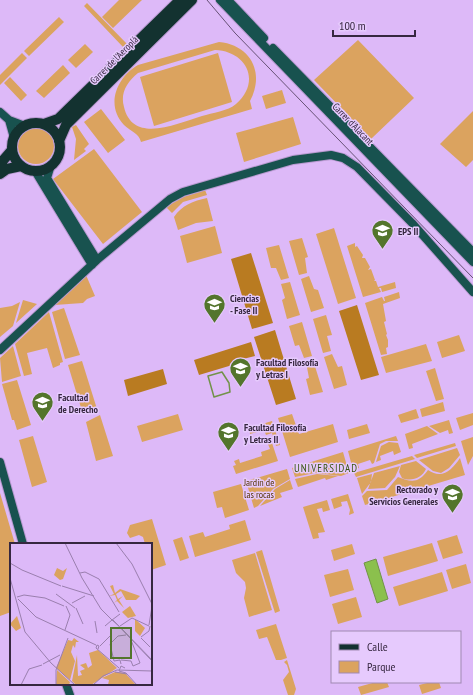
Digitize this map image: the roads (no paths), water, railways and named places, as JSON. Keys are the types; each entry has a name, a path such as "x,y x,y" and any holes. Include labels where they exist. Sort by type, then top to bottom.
{"main road":[{"name":"Carrer de l'Aeroplà","path":"44,124 58,119 180,0"},
{"name":"Carrer de l'Aeroplà","path":"59,141 66,125 192,0"},
{"path":"0,164 12,150 14,138 25,126 31,123 44,124 56,134 59,141 58,154 51,165 35,171 22,166 17,162 12,150"},
{"path":"0,174 7,169 22,166"}],"street":[{"name":"Carrer d'Alacant","path":"220,0 473,262"},
{"name":"Carrer d'Alacant","path":"228,0 473,252"},
{"path":"0,112 9,120 25,126"},
{"path":"9,120 14,138"},
{"path":"0,350 94,262 162,204 183,192 294,160 331,155 343,158 357,167 412,223 473,292"},
{"path":"51,165 47,178 94,262"},
{"path":"35,171 94,262"},
{"path":"0,462 23,543"},
{"path":"66,685 70,695"}],"waterway":[{"path":"222,372 229,383 230,392 214,397 208,376 222,372"}],"tram line":[{"path":"207,0 235,33 473,278"}],"place":[{"name":"EPS II","path":"383,250"},
{"name":"Ciencias - Fase II","path":"214,324"},
{"name":"Facultad Filosofía y Letras I","path":"241,388"},
{"name":"Facultad de Derecho","path":"42,422"},
{"name":"Facultad Filosofía y Letras II","path":"228,452"},
{"name":"Rectorado y Servicios Generales","path":"453,514"}],"district":[{"name":"UNIVERSIDAD","path":"326,468"}],"park label":[{"name":"Jardín de las rocas","path":"259,488"}]}
